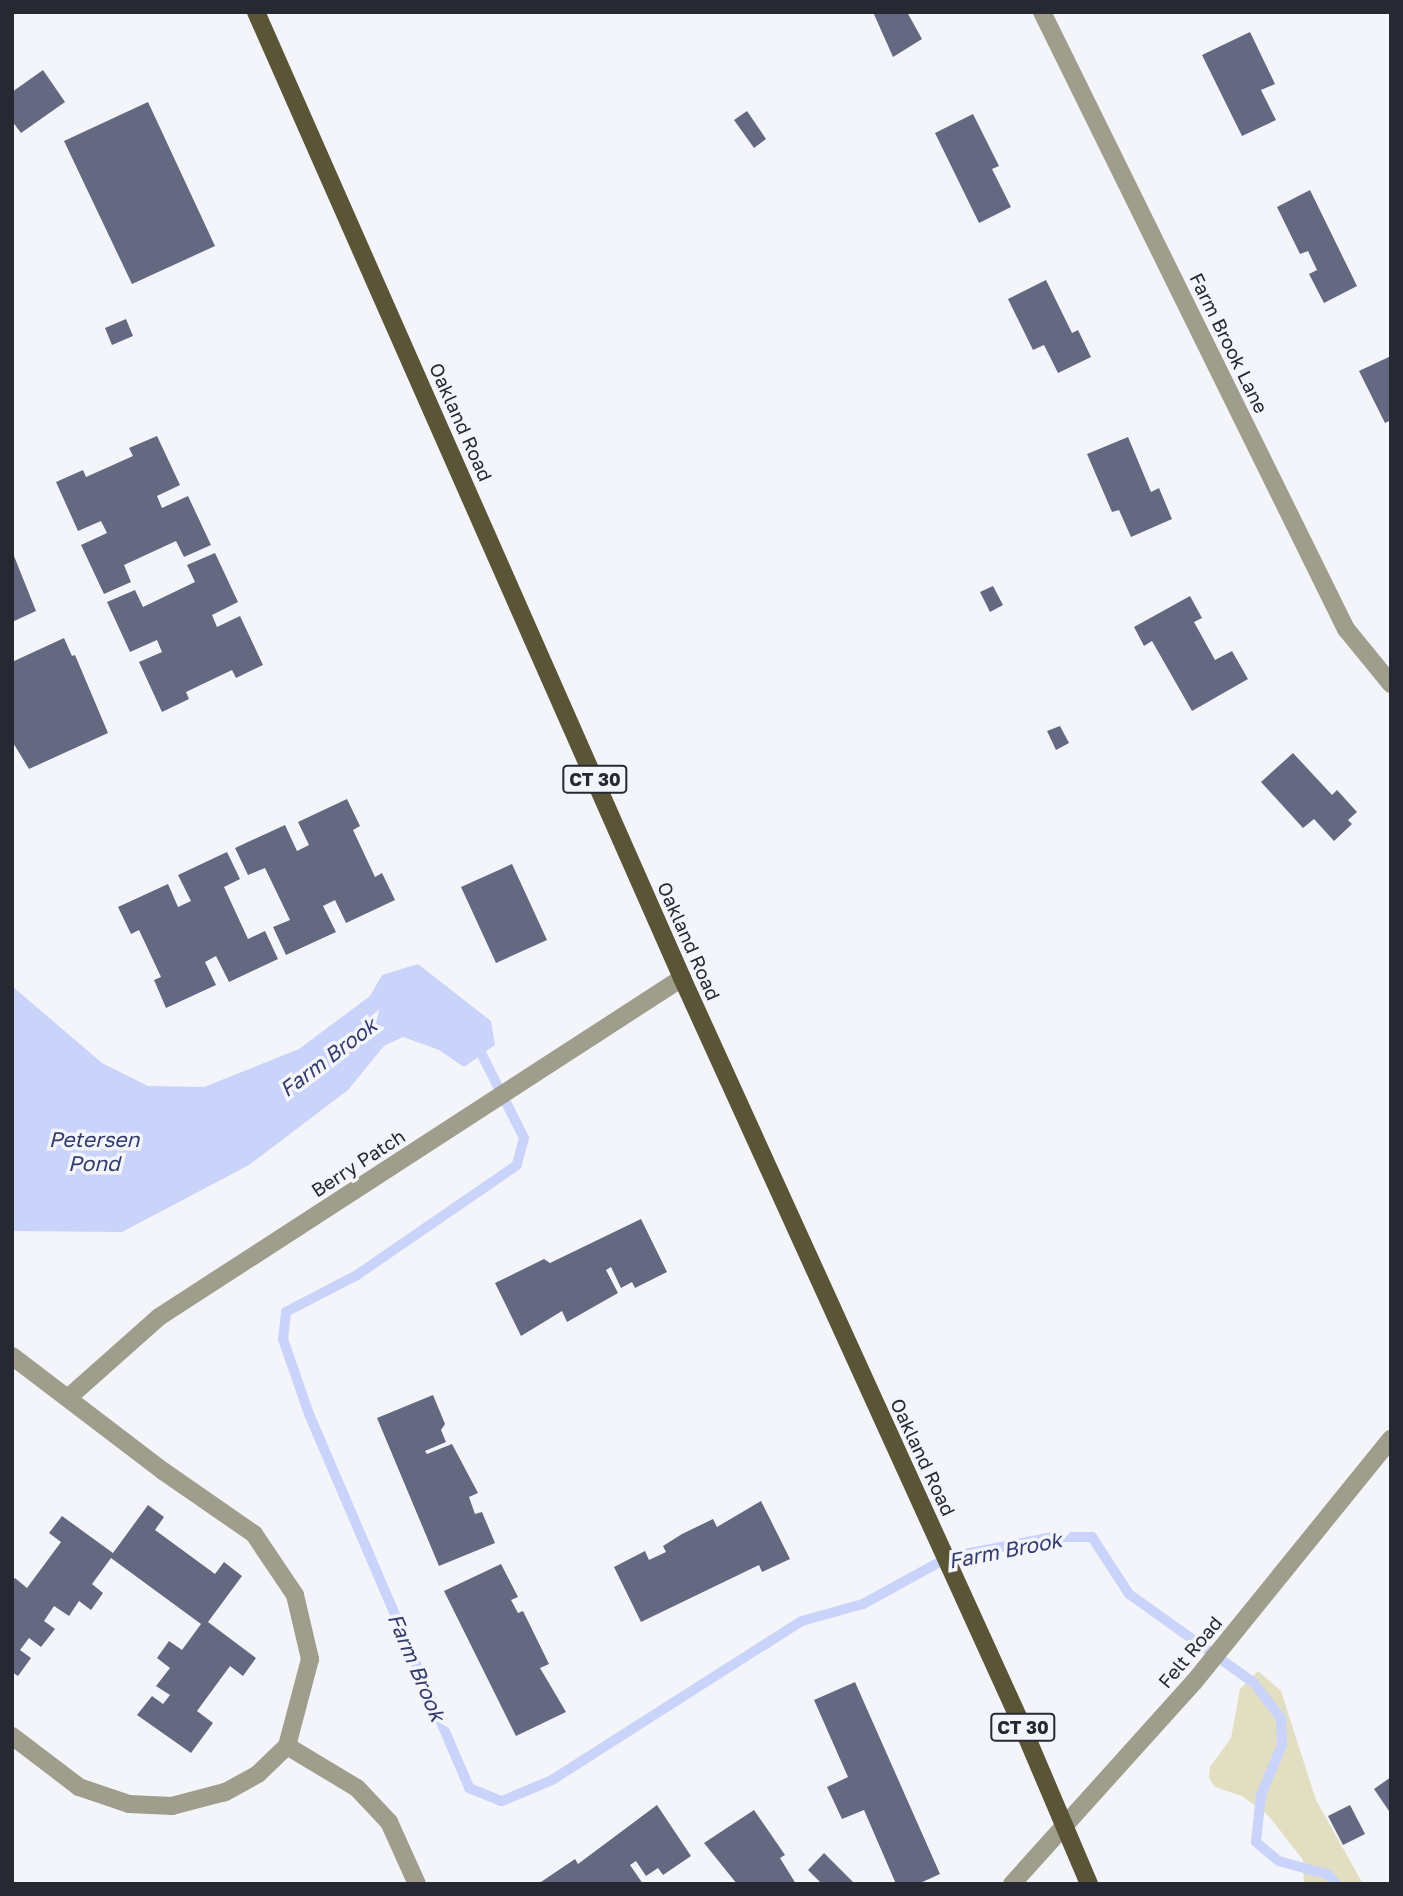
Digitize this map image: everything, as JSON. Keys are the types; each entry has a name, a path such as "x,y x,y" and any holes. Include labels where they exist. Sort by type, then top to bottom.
{"main road":[{"name":"Oakland Road","path":"256,12 682,978 940,1543 1089,1884"}],"street":[{"name":"Farm Brook Lane","path":"1042,12 1346,629 1391,684"},
{"name":"Berry Patch","path":"69,1397 159,1317 682,978"},
{"path":"12,1356 69,1397 163,1472 254,1534 295,1595 310,1659 287,1746 247,1780 225,1792 172,1806 129,1804 79,1787 12,1736"},
{"name":"Felt Road","path":"1012,1884 1194,1682 1391,1439"},
{"path":"287,1746 357,1788 390,1822 417,1884"}],"shaded area":[{"path":"1258,1671 1281,1691 1316,1800 1363,1884 1304,1884 1303,1860 1268,1815 1242,1796 1215,1787 1209,1778 1210,1767 1231,1738 1240,1689"}],"water":[{"name":"Petersen Pond","path":"418,964 491,1021 495,1045 464,1067 439,1050 403,1037 384,1046 348,1090 249,1165 122,1232 12,1231 12,986 102,1063 148,1086 204,1087 299,1049 370,996 382,975"}],"building":[{"path":"873,12 907,12 922,39 893,57"},
{"path":"1250,32 1275,84 1261,90 1276,120 1242,136 1202,55"},
{"path":"43,70 65,102 21,133 12,121 12,92"},
{"path":"148,102 215,246 132,284 64,141"},
{"path":"747,111 766,139 754,148 734,120"},
{"path":"973,114 999,166 992,169 1011,207 979,223 935,133"},
{"path":"1310,190 1357,286 1324,303 1309,274 1317,270 1308,251 1300,254 1277,207"},
{"path":"1046,280 1072,333 1078,330 1091,357 1058,373 1044,345 1033,350 1008,299"},
{"path":"126,319 133,336 112,345 105,328"},
{"path":"1391,356 1391,420 1385,423 1359,371"},
{"path":"157,436 180,485 157,496 162,508 188,496 211,545 184,557 176,541 124,565 131,582 104,594 81,545 107,533 101,521 78,531 56,482 83,470 86,477 133,456 129,448"},
{"path":"1128,437 1151,492 1159,488 1172,519 1131,537 1119,510 1112,512 1087,454"},
{"path":"12,551 36,611 12,622"},
{"path":"215,553 238,602 212,615 217,627 240,616 263,665 236,678 232,670 186,692 189,699 162,712 139,662 162,652 157,640 130,652 107,602 135,590 143,607 195,582 187,565"},
{"path":"993,586 1003,605 990,612 980,592"},
{"path":"1190,596 1202,618 1194,622 1215,660 1232,651 1248,679 1192,711 1152,641 1144,646 1134,627"},
{"path":"64,638 72,656 75,655 108,733 29,769 12,741 12,662"},
{"path":"1060,726 1069,743 1056,750 1047,731"},
{"path":"1293,753 1332,795 1337,790 1357,812 1348,820 1352,824 1334,841 1314,819 1303,828 1261,782"},
{"path":"347,799 360,826 353,830 375,877 382,873 395,900 346,923 335,900 323,906 336,932 286,955 273,927 290,920 265,868 248,875 235,848 285,825 297,851 309,845 298,822"},
{"path":"227,852 240,879 224,887 248,939 265,931 278,959 229,982 216,956 205,962 216,985 166,1008 154,980 161,977 139,930 131,934 118,907 168,884 178,907 191,901 178,875"},
{"path":"512,864 547,940 496,963 461,887"},
{"path":"641,1219 667,1272 635,1288 632,1282 621,1288 611,1267 606,1270 618,1293 567,1322 562,1311 521,1336 495,1283 544,1259 550,1263"},
{"path":"433,1395 445,1424 441,1430 446,1442 425,1451 427,1454 452,1444 478,1493 469,1497 475,1514 482,1512 495,1543 439,1566 377,1418"},
{"path":"761,1501 790,1559 762,1572 759,1565 641,1622 614,1567 645,1551 649,1560 666,1552 663,1546 682,1534 713,1519 717,1527"},
{"path":"148,1505 164,1517 155,1530 215,1574 224,1562 242,1576 208,1622 256,1658 243,1676 230,1666 197,1711 213,1723 191,1753 137,1715 152,1696 163,1704 170,1695 156,1686 170,1668 157,1658 169,1641 182,1650 201,1624 111,1558 92,1584 103,1593 91,1610 79,1601 69,1616 54,1606 44,1621 55,1629 41,1647 29,1638 20,1650 31,1658 18,1676 12,1672 12,1581 15,1578 27,1588 61,1542 49,1533 62,1516 113,1553"},
{"path":"501,1564 518,1597 511,1600 518,1613 523,1611 549,1664 540,1668 566,1712 516,1736 444,1591"},
{"path":"855,1682 940,1874 918,1884 896,1884 864,1810 842,1819 827,1787 848,1777 814,1700"},
{"path":"1391,1777 1391,1814 1374,1789"},
{"path":"657,1805 691,1856 663,1875 658,1868 646,1876 636,1861 630,1865 643,1884 538,1884 575,1859 578,1864"},
{"path":"1350,1805 1365,1834 1343,1845 1328,1816"},
{"path":"754,1810 785,1855 780,1858 796,1884 737,1884 704,1843"},
{"path":"824,1853 855,1884 822,1884 808,1870"}],"waterway":[{"name":"Farm Brook","path":"476,1043 524,1138 517,1165 357,1275 286,1312 283,1339 309,1414 469,1788 502,1801 552,1780 802,1621 863,1604 949,1557 1053,1537 1092,1537 1129,1594 1253,1682 1281,1718 1282,1745 1261,1795 1256,1842 1279,1861 1329,1875 1336,1884"}]}
